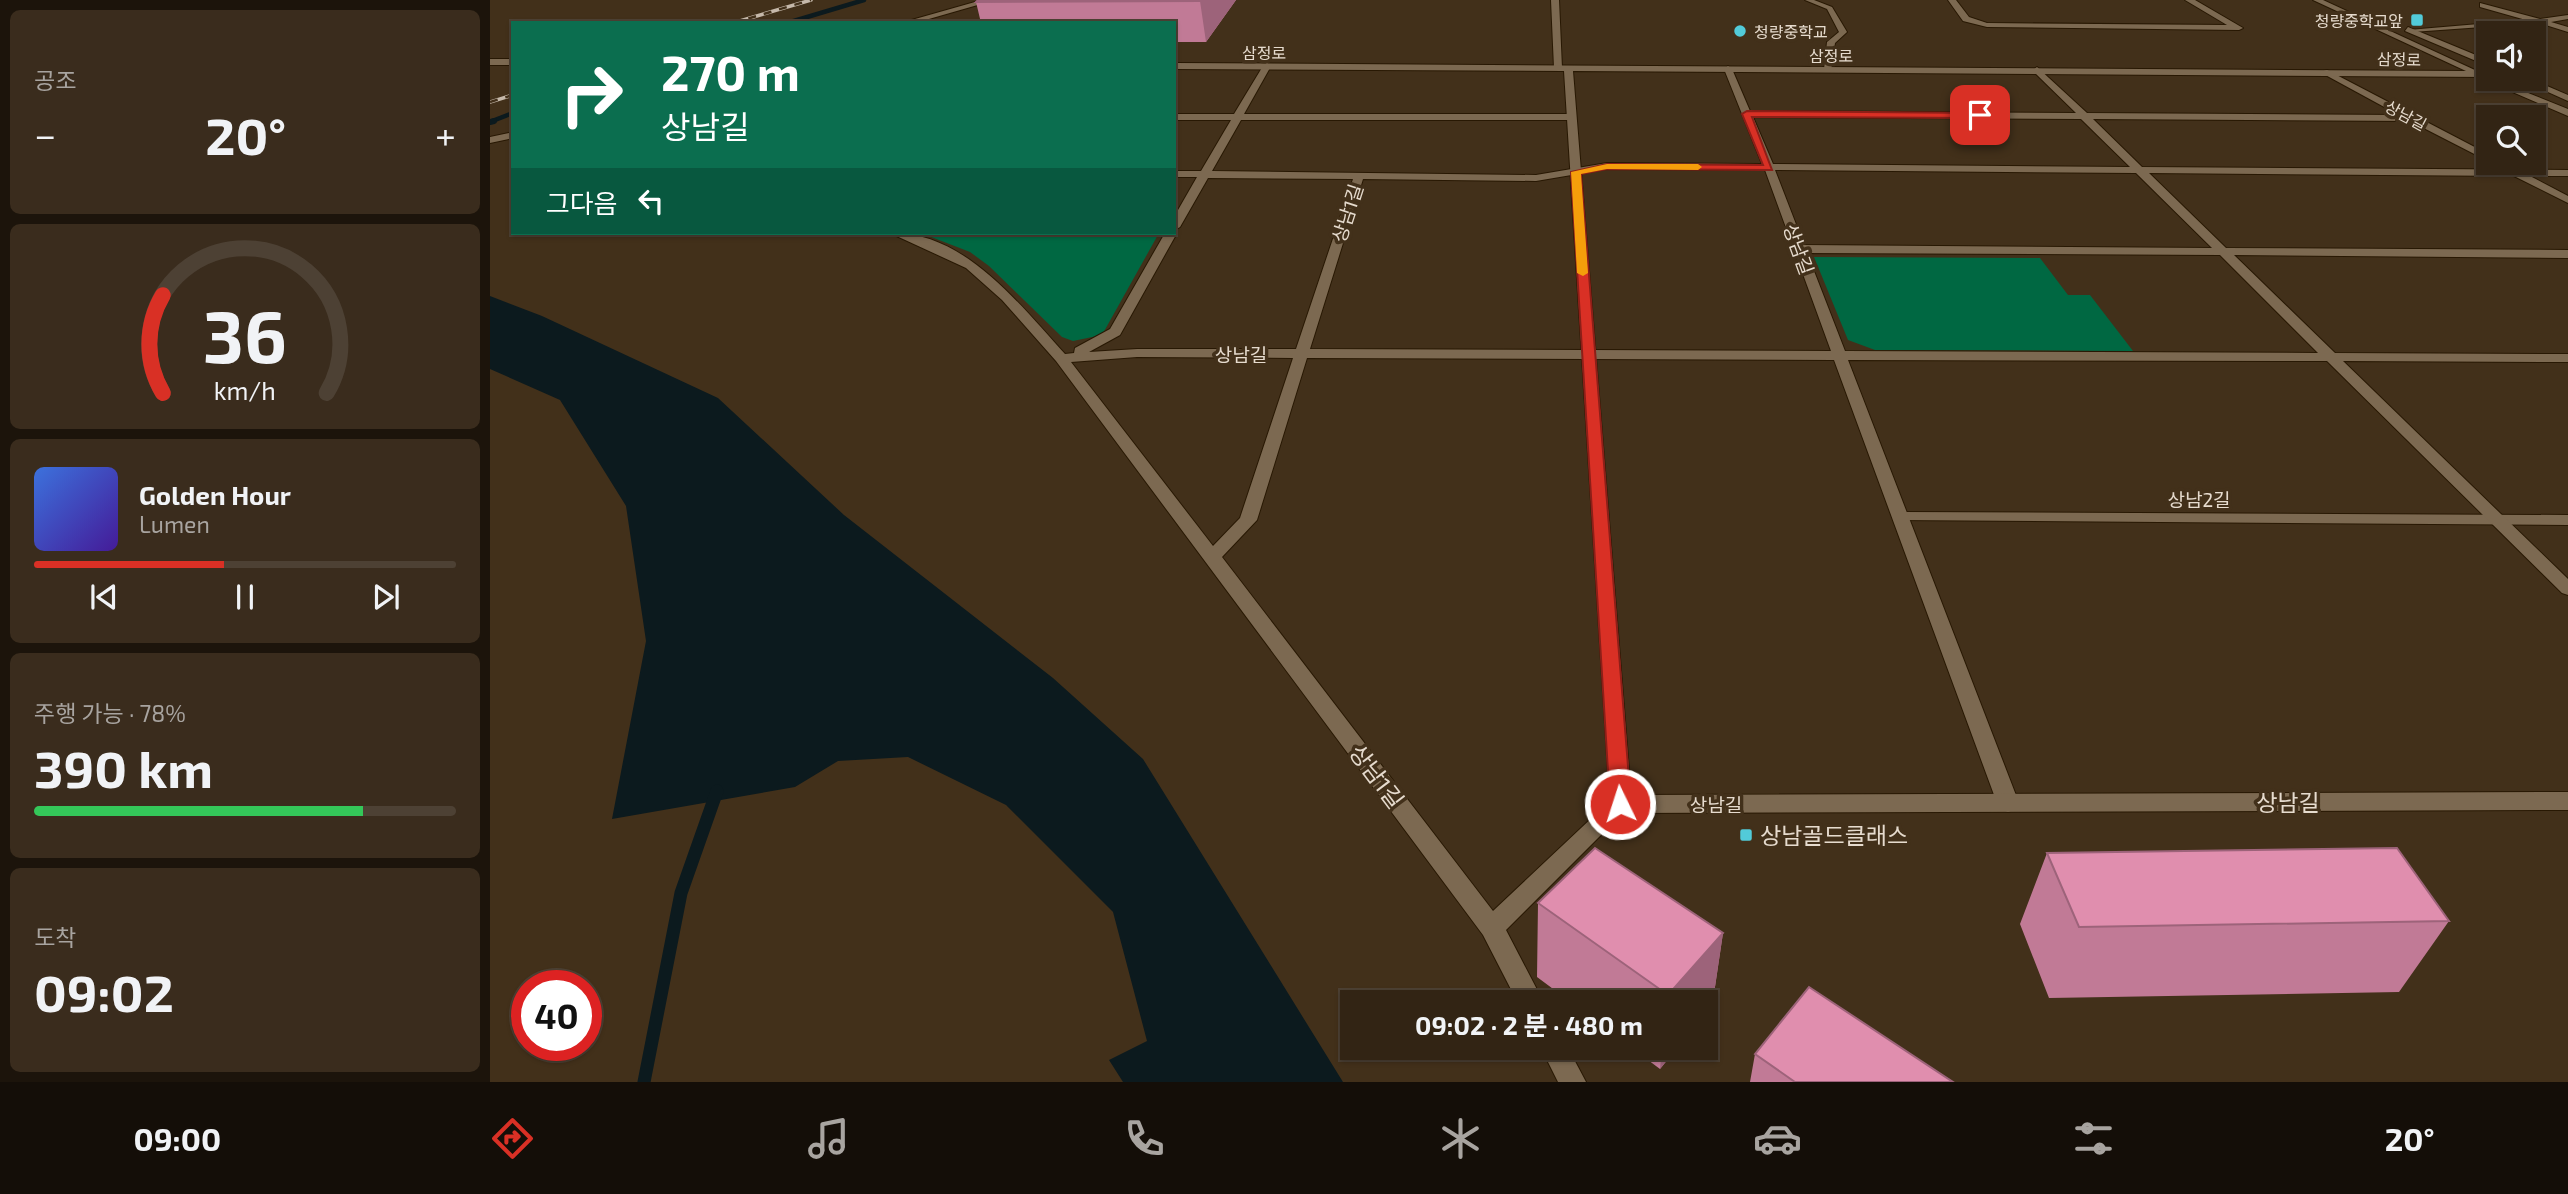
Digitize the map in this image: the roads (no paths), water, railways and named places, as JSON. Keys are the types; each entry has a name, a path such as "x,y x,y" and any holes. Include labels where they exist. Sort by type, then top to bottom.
{"street":[{"path":"912,21 991,0"},
{"path":"1492,928 1620,804 1572,117 1555,0"},
{"path":"1952,0 1966,19 1987,25 2239,28 2189,0"},
{"path":"2317,0 2476,72"},
{"path":"2483,5 2540,21 2568,16"},
{"path":"2546,23 2568,30"},
{"path":"2400,25 2476,58"},
{"path":"2412,30 2476,26"},
{"path":"490,62 509,62"},
{"name":"삼정로","path":"1176,65 2324,72 2476,76"},
{"path":"1176,223 1267,66"},
{"name":"상남길","path":"1728,69 1769,168 2008,803"},
{"path":"2037,70 2568,589"},
{"name":"상남길","path":"2324,72 2476,152"},
{"path":"2546,88 2568,98"},
{"path":"2519,91 2568,113"},
{"path":"1747,114 2413,118"},
{"path":"1176,117 1572,117"},
{"path":"490,140 511,135"},
{"path":"1176,174 1536,177 1607,166 2476,172"},
{"path":"2546,173 2568,173"},
{"path":"2521,175 2568,200"},
{"name":"상남1길","path":"1210,558 1248,520 1359,176"},
{"name":"상남1길","path":"901,235 970,265 992,283 1061,358 1492,928 1524,990"},
{"path":"1061,358 1089,348 1115,332 1170,235"},
{"path":"1799,249 2568,254"},
{"name":"상남길","path":"1061,358 1116,353 1839,357"},
{"path":"1839,357 2568,358"},
{"name":"상남길","path":"1620,804 2568,801"},
{"path":"1560,1060 1572,1082"}],"lane":[{"path":"1808,0 1830,8 1843,32 1831,42 1828,69"},
{"name":"상남2길","path":"1901,517 2568,520"}],"waterway":[{"path":"794,21 864,0"},
{"path":"490,122 511,114"},
{"path":"490,122 494,121"},
{"path":"644,1082 681,893 717,791"}],"railway":[{"path":"740,21 811,0"},
{"path":"490,102 511,96"}],"place":[{"name":"청량중학교앞","path":"2417,20"},
{"name":"청량중학교","path":"1740,31"},
{"name":"상남골드클래스","path":"1746,835"}]}
